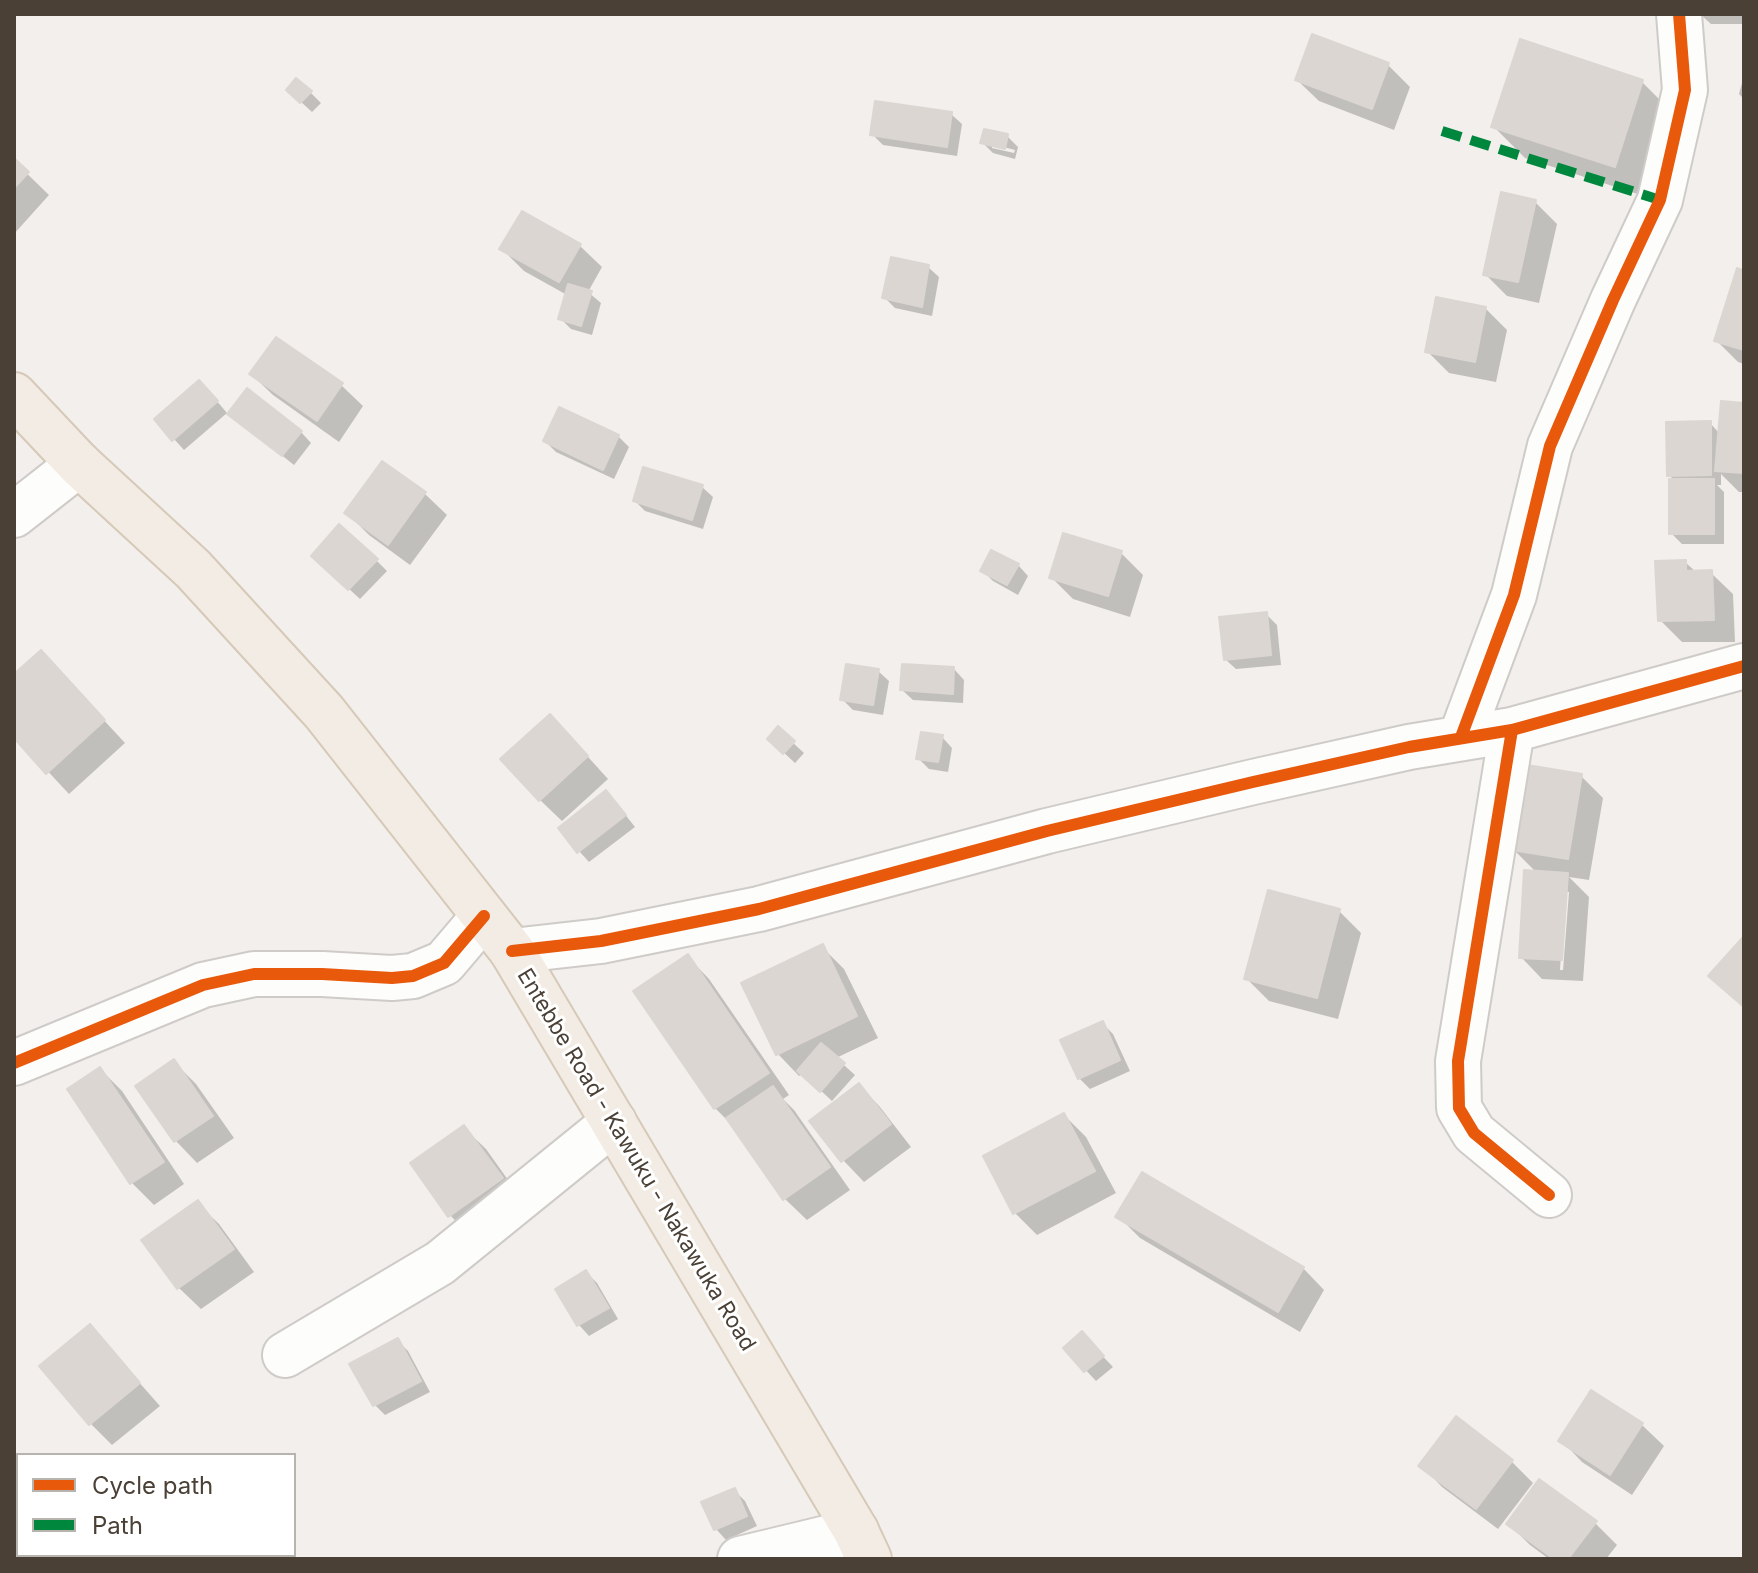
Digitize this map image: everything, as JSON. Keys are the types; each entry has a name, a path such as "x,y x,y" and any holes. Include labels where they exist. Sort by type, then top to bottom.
{"main road":[{"name":"Entebbe Road - Kawuku - Nakawuka Road","path":"14,395 79,464 193,569 324,712 512,951 863,1545"}],"street":[{"path":"1461,737 1514,595 1550,446 1660,200 1685,90 1679,14"},
{"path":"14,515 79,464"},
{"path":"512,951 601,941 759,909 1047,831 1268,778 1461,737 1512,730 1744,666"},
{"path":"1512,730 1458,1061 1459,1108 1474,1133 1549,1195"},
{"path":"14,1063 215,982 254,974 413,976 444,963 484,916"},
{"path":"285,1355 440,1263 614,1122"},
{"path":"740,1559 863,1545"}],"building":[{"path":"1312,34 1389,63 1372,109 1295,80"},
{"path":"1520,39 1643,80 1615,167 1491,127"},
{"path":"296,78 312,91 300,103 286,90"},
{"path":"875,101 952,112 947,147 870,135"},
{"path":"984,129 1008,134 1005,149 980,143"},
{"path":"14,158 29,172 14,188"},
{"path":"1501,192 1536,200 1518,282 1483,275"},
{"path":"522,211 581,244 559,282 499,249"},
{"path":"891,257 929,265 922,307 882,298"},
{"path":"1737,268 1744,271 1744,350 1714,341"},
{"path":"568,284 592,291 581,326 558,319"},
{"path":"1436,297 1486,307 1475,362 1425,352"},
{"path":"276,337 343,383 317,421 249,374"},
{"path":"199,380 218,401 172,441 154,419"},
{"path":"247,388 302,431 282,456 227,414"},
{"path":"1721,401 1744,403 1744,473 1715,471"},
{"path":"559,407 619,435 603,470 543,441"},
{"path":"1711,421 1711,475 1667,476 1666,422"},
{"path":"382,461 426,492 388,545 344,513"},
{"path":"643,467 703,485 692,520 633,501"},
{"path":"1669,479 1714,479 1714,534 1669,534"},
{"path":"339,524 378,559 348,590 311,556"},
{"path":"1063,533 1122,551 1108,596 1049,578"},
{"path":"991,550 1019,564 1007,585 980,571"},
{"path":"1686,560 1686,571 1712,570 1714,620 1658,621 1655,561"},
{"path":"1267,612 1271,655 1224,660 1219,617"},
{"path":"41,650 105,720 46,774 14,738 14,674"},
{"path":"846,664 879,669 873,705 840,700"},
{"path":"902,664 954,667 953,694 900,690"},
{"path":"550,714 588,756 539,801 500,759"},
{"path":"778,726 795,741 783,754 767,739"},
{"path":"921,732 943,735 938,762 916,759"},
{"path":"1527,765 1582,774 1568,859 1512,850"},
{"path":"606,790 626,815 577,853 558,828"},
{"path":"1524,870 1568,873 1562,960 1519,958"},
{"path":"1268,890 1340,909 1317,998 1244,979"},
{"path":"1744,936 1744,1007 1708,976"},
{"path":"823,944 857,1016 776,1055 741,983"},
{"path":"688,954 769,1073 714,1109 633,991"},
{"path":"1103,1021 1120,1060 1078,1079 1060,1040"},
{"path":"821,1043 845,1063 820,1092 797,1071"},
{"path":"174,1059 213,1116 174,1142 135,1086"},
{"path":"100,1067 164,1162 130,1184 67,1089"},
{"path":"859,1083 891,1124 841,1162 809,1121"},
{"path":"773,1086 830,1167 783,1200 726,1118"},
{"path":"1064,1113 1095,1171 1013,1214 983,1156"},
{"path":"464,1125 503,1178 448,1217 410,1163"},
{"path":"1142,1172 1304,1267 1278,1312 1115,1217"},
{"path":"198,1200 234,1249 177,1289 141,1240"},
{"path":"586,1270 609,1308 577,1326 555,1289"},
{"path":"90,1324 140,1383 89,1425 39,1366"},
{"path":"1082,1331 1104,1356 1084,1372 1063,1348"},
{"path":"398,1338 421,1381 373,1406 349,1364"},
{"path":"1591,1390 1643,1423 1610,1475 1558,1441"},
{"path":"1456,1416 1513,1460 1476,1509 1418,1466"},
{"path":"1539,1479 1597,1521 1568,1559 1554,1559 1506,1524"},
{"path":"735,1488 747,1516 714,1530 701,1502"}],"marked path":[{"path":"1442,131 1660,200"}],"cycle path":[{"path":"1461,737 1514,595 1550,446 1660,200 1685,90 1679,14"},
{"path":"512,951 601,941 759,909 1047,831 1409,747 1512,730 1744,666"},
{"path":"1512,730 1458,1061 1459,1108 1474,1133 1549,1195"},
{"path":"14,1063 203,985 254,974 413,976 444,963 484,916"}]}
